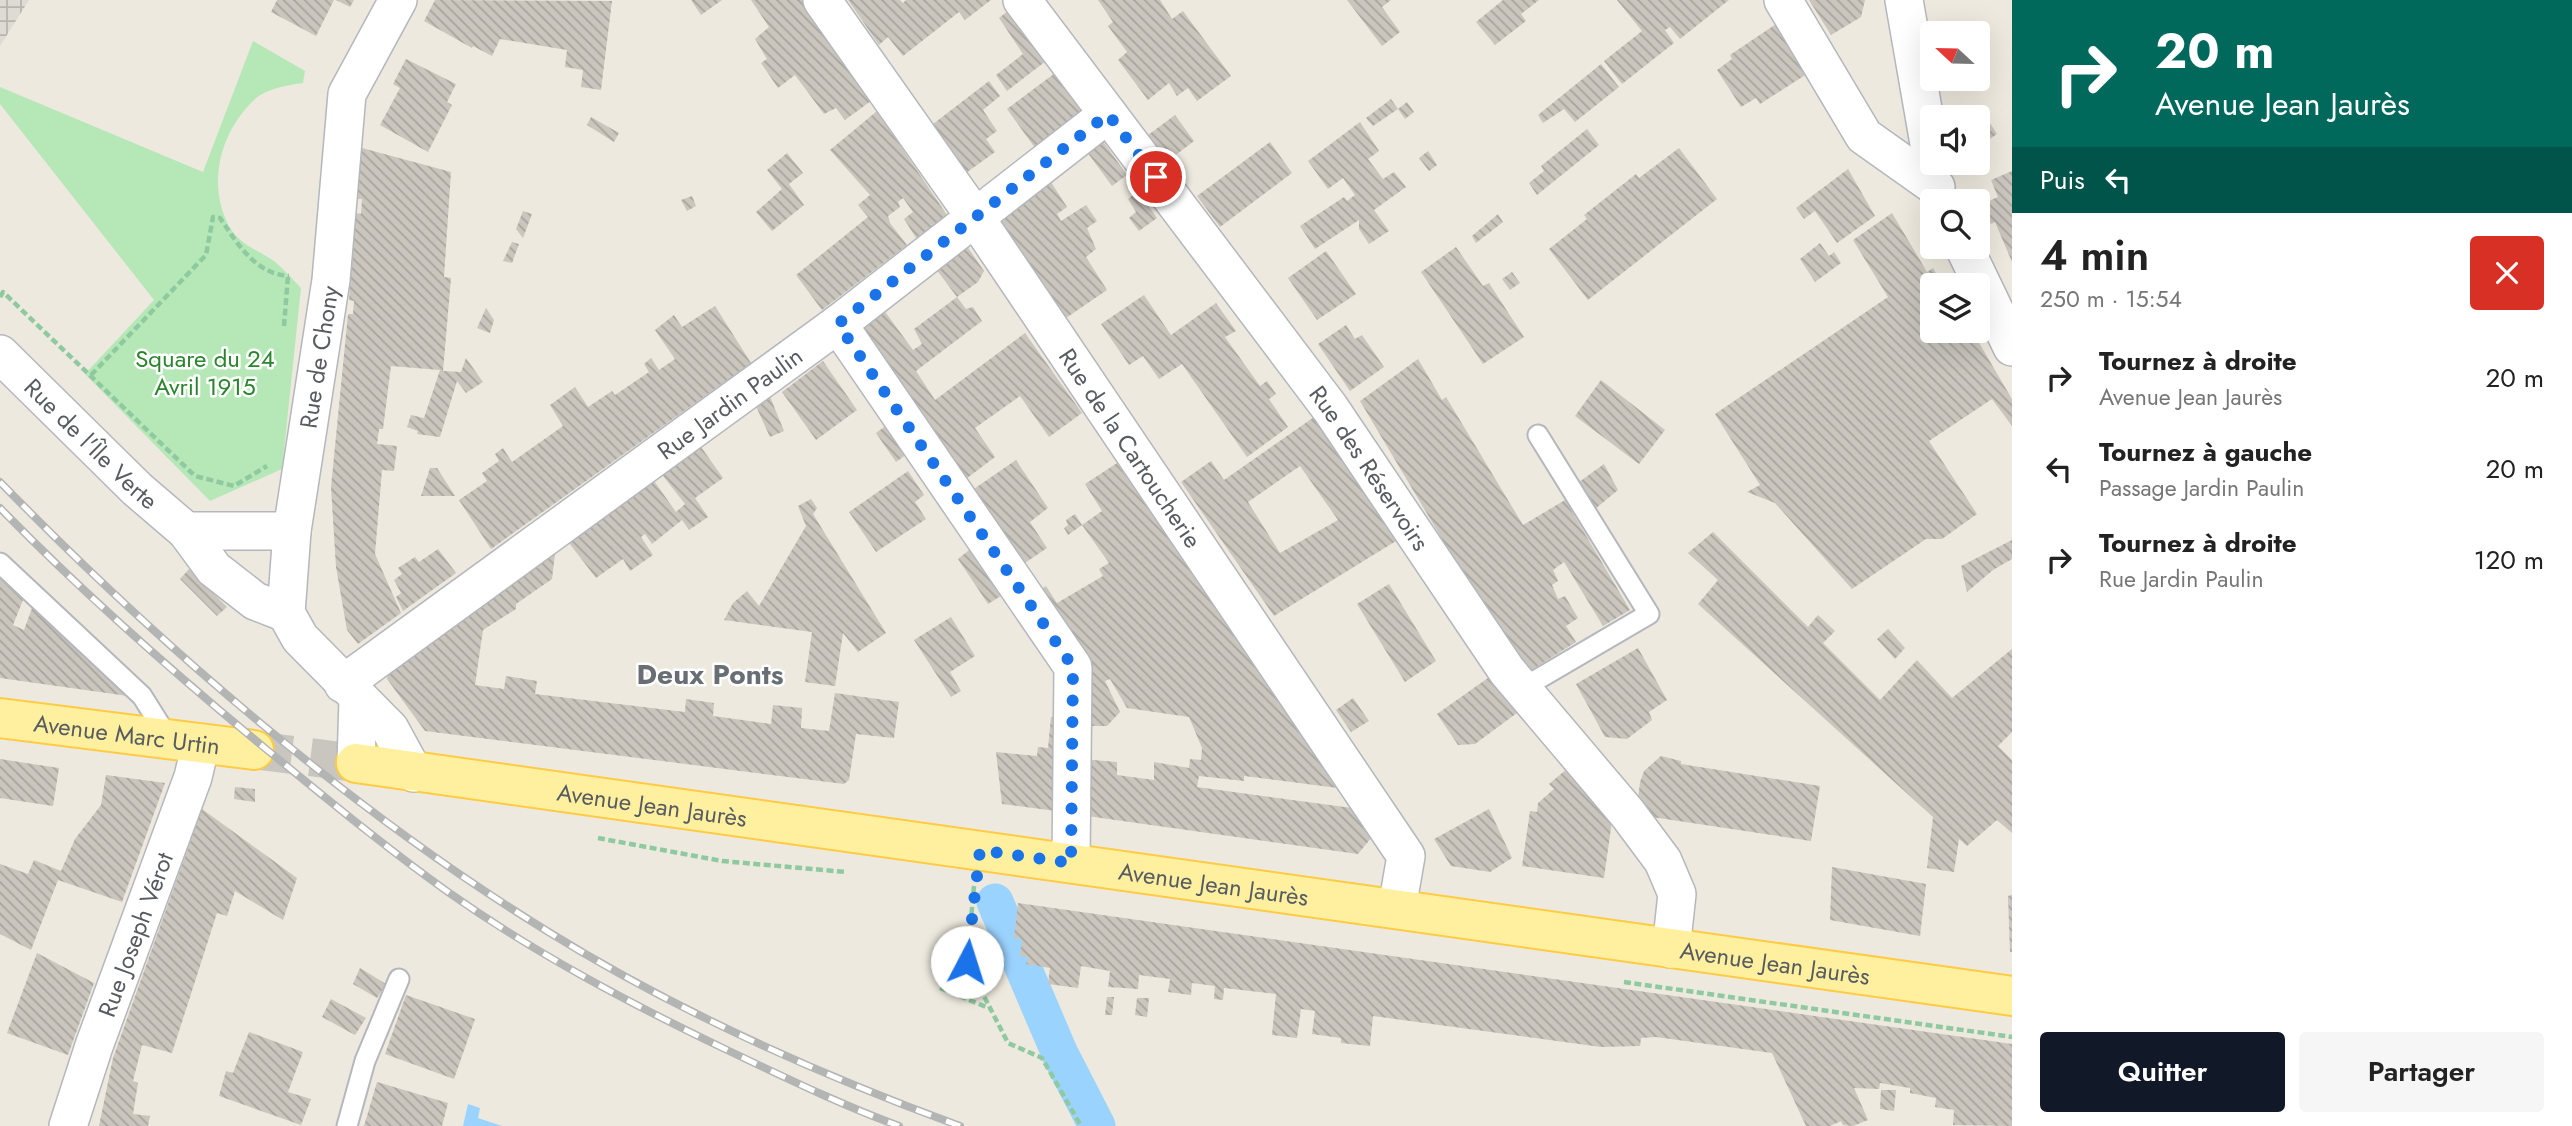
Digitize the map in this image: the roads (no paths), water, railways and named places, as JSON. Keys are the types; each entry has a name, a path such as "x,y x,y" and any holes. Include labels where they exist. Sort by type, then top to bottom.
{"main road":[{"name":"Avenue Marc Urtin","path":"0,718 254,750"},
{"path":"356,763 414,774"},
{"name":"Avenue Jean Jaurès","path":"414,774 980,850 2012,996"}],"street":[{"name":"Rue de Chony","path":"286,613 292,531 331,280 347,94 398,0"},
{"name":"Rue de la Cartoucherie","path":"822,0 975,217 1406,856 1396,908"},
{"name":"Rue des Réservoirs","path":"1022,0 1330,408 1521,689 1628,814 1663,861 1677,894 1671,949"},
{"path":"1783,0 1864,135 1936,178"},
{"path":"1903,0 1936,178"},
{"name":"Rue Jardin Paulin","path":"350,692 838,324 1108,114"},
{"path":"1970,259 2012,347"},
{"path":"838,324 1073,667 1071,863"},
{"name":"Rue de l'Île Verte","path":"0,354 137,489 186,531 214,569 255,601 286,613"},
{"path":"186,531 292,531"},
{"path":"286,613 300,638 350,692 390,729 414,774"},
{"path":"350,692 356,763"},
{"name":"Rue Joseph Vérot","path":"68,1126 94,1046 193,777 185,741"}],"lane":[{"path":"1521,689 1648,614 1538,435"},
{"path":"0,563 142,696 185,741"},
{"path":"347,1126 365,1060 399,979"}],"water":[{"path":"468,1104 480,1108 478,1118 502,1126 463,1126"}],"waterway":[{"path":"995,902 1060,1054 1097,1126"}],"tunnel":[{"path":"254,750 356,763"}],"railway":[{"path":"0,482 126,604 260,723 330,779 474,884 596,960 697,1014 801,1063 960,1126"},
{"path":"0,508 97,602 197,691 356,822 481,915 584,977 655,1015 812,1090 899,1126"}],"district":[{"name":"Deux Ponts","path":"710,674"}],"park label":[{"name":"Square du 24 Avril 1915","path":"205,372"}]}
